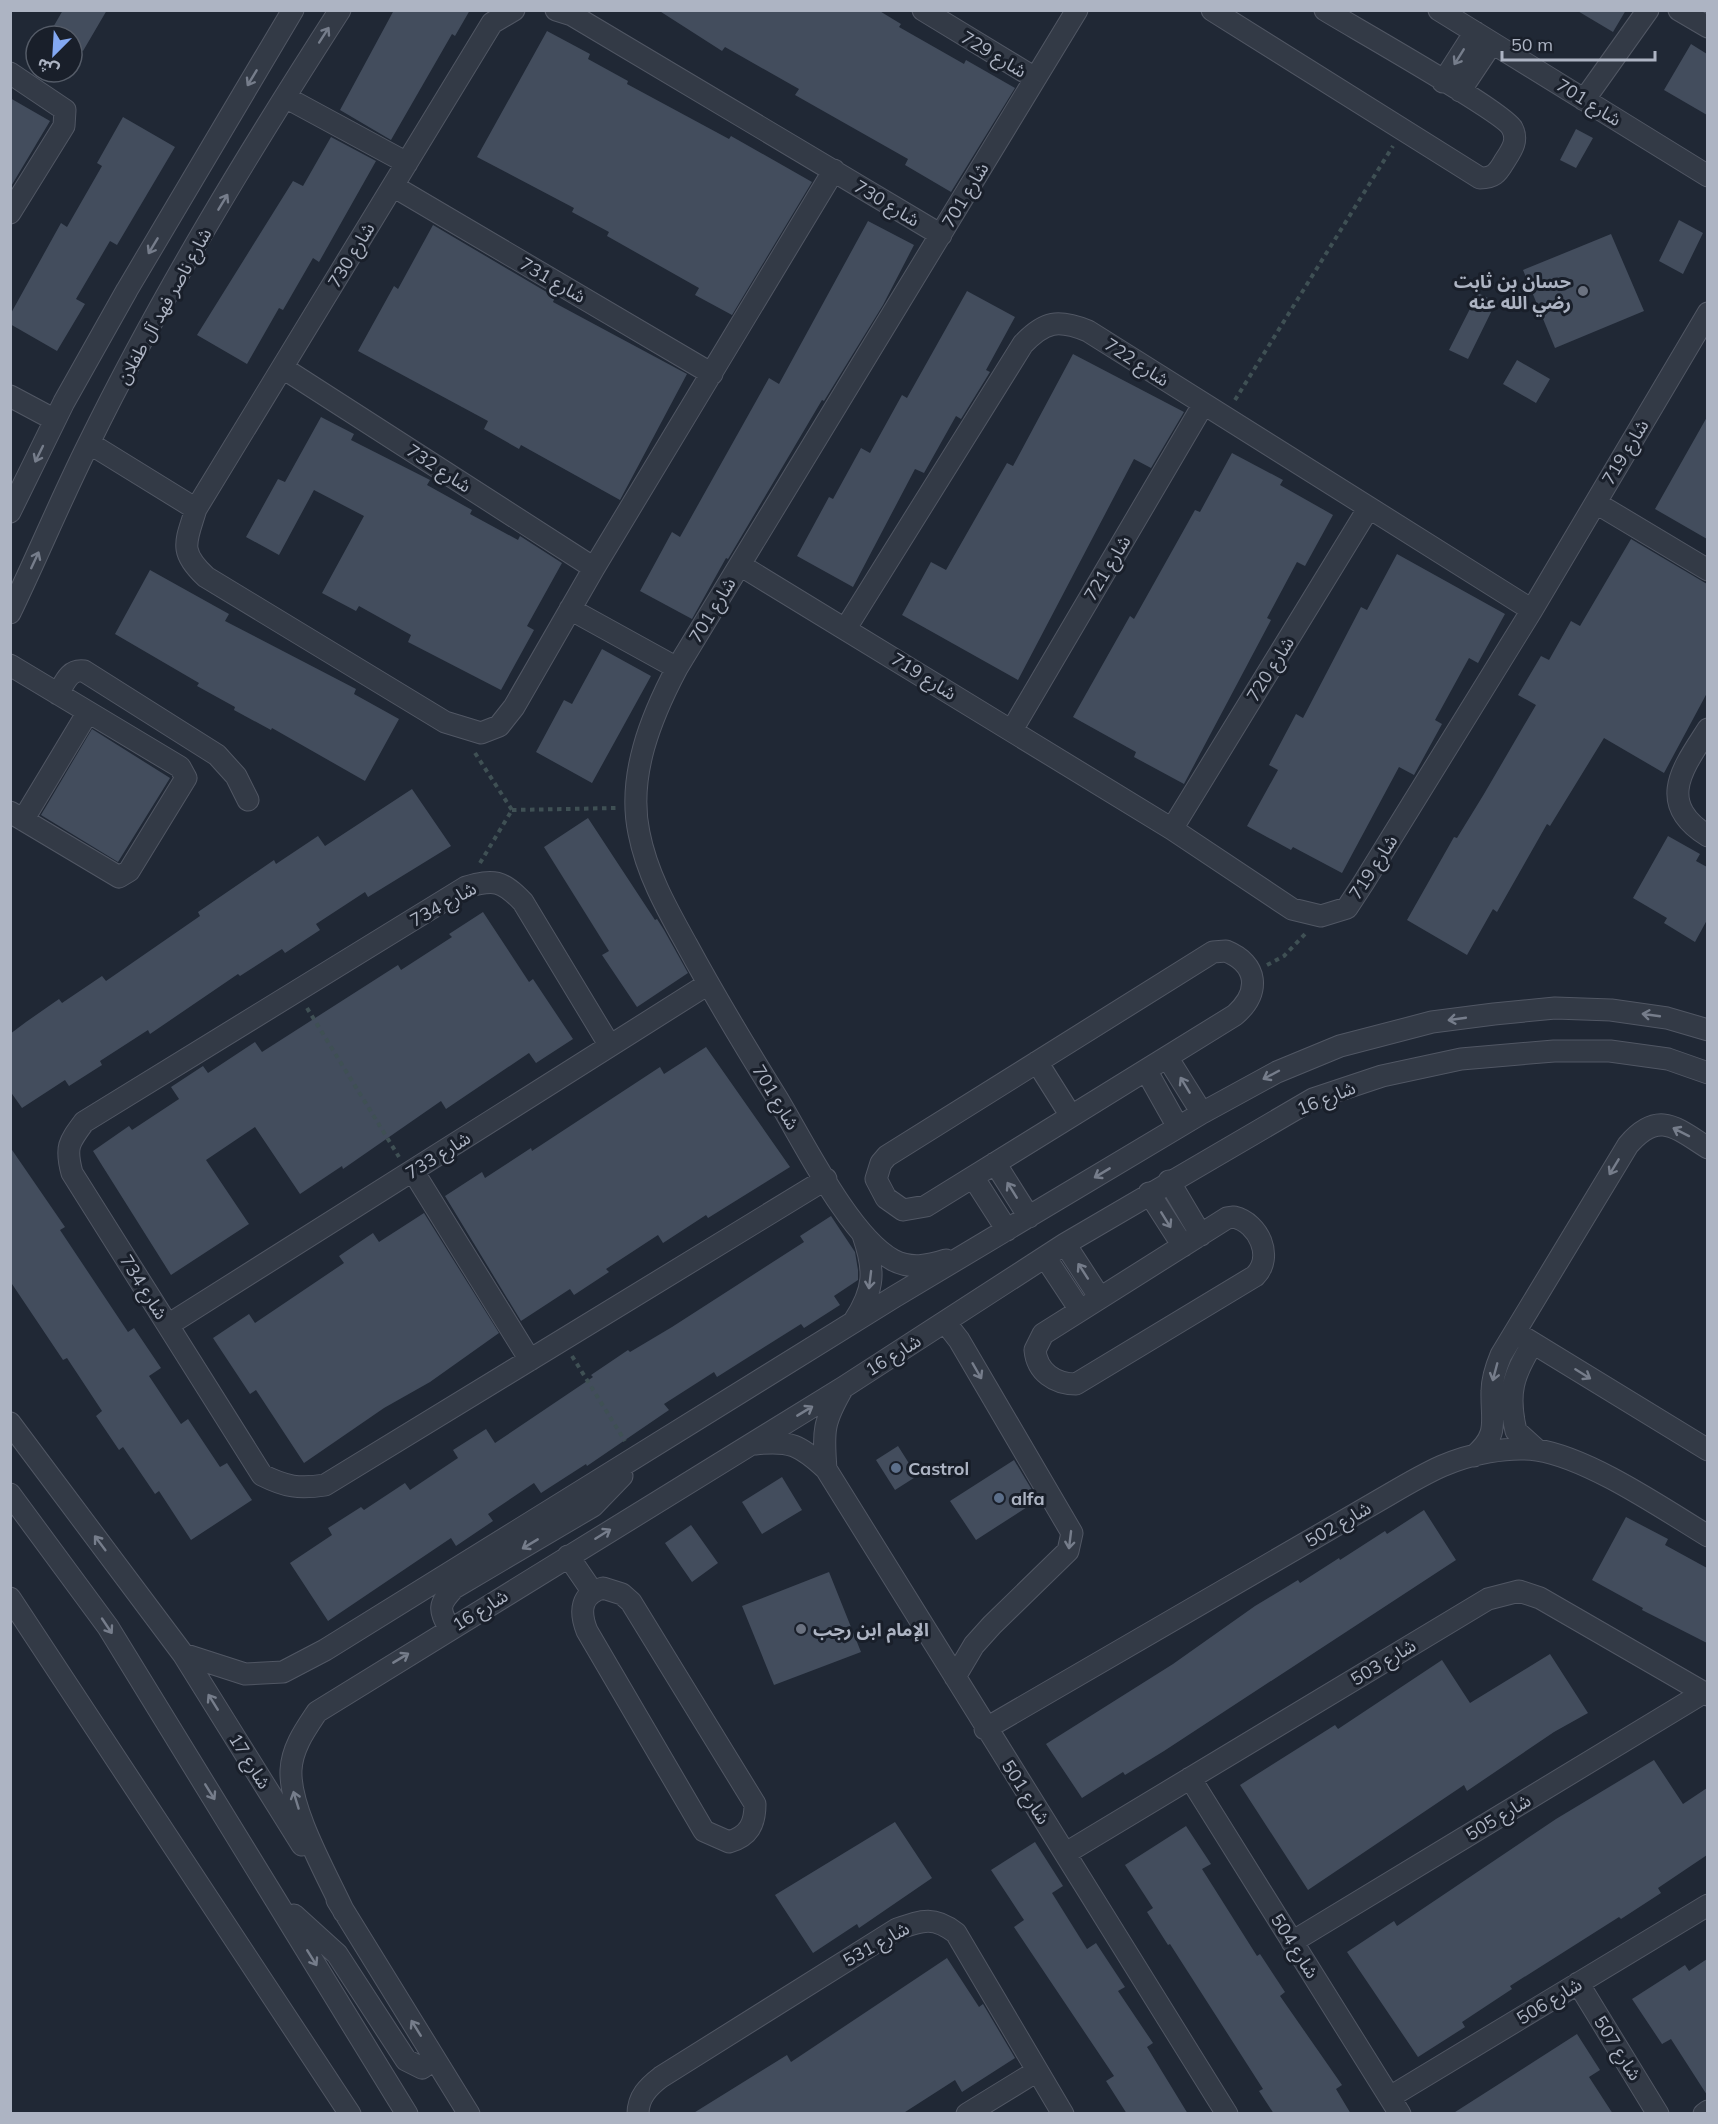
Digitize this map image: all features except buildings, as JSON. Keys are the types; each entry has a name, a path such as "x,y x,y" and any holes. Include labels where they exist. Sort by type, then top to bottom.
{"street":[{"path":"277,10 278,35"},
{"name":"شارع ناصر فهد آل طفلان","path":"11,509 55,420 127,290 294,10"},
{"name":"شارع ناصر فهد آل طفلان","path":"10,613 89,443 164,302 285,97 340,10"},
{"name":"شارع 730","path":"514,10 492,23 284,368 196,509 185,546 190,562 206,577 445,722 481,734 499,726 514,707 594,568 834,170"},
{"name":"شارع 730","path":"556,10 572,15 941,236"},
{"name":"شارع 701","path":"967,1254 933,1264 914,1266 893,1260 863,1234 826,1179 708,984 647,866 636,807 645,741 655,711 677,668 1077,10"},
{"path":"1212,10 1480,178 1489,178 1497,174 1514,146 1515,136 1511,126 1452,87 1325,10"},
{"name":"شارع 701","path":"1439,10 1707,176"},
{"path":"1584,100 1648,10"},
{"path":"1679,10 1707,27"},
{"name":"شارع 729","path":"930,13 1035,78"},
{"path":"1452,87 1483,38"},
{"path":"10,73 65,110 64,126 10,213"},
{"path":"285,97 407,163"},
{"name":"شارع 731","path":"393,186 712,374"},
{"name":"شارع 719","path":"740,565 1172,829 1292,909 1321,916 1347,908 1358,891 1532,610 1707,314"},
{"name":"شارع 722","path":"846,628 1023,344 1038,328 1070,323 1088,331 1223,418 1532,610"},
{"name":"شارع 732","path":"284,368 594,568"},
{"path":"10,396 55,420"},
{"name":"شارع 721","path":"1012,730 1203,405"},
{"path":"89,443 196,509"},
{"path":"1596,503 1707,570"},
{"name":"شارع 720","path":"1172,829 1368,509"},
{"path":"570,609 677,668"},
{"path":"10,665 180,767 185,774 183,786 129,871 119,877 17,816 88,712"},
{"path":"58,694 70,674 84,671 217,755 236,776 248,800"},
{"path":"1707,729 1681,770 1676,789 1680,809 1707,836"},
{"name":"شارع 734","path":"610,1046 523,902 508,887 489,880 466,887 84,1122 71,1140 67,1154 72,1173 262,1475 284,1486 309,1488 325,1485 826,1179"},
{"path":"1226,951 1239,956 1251,973 1253,986 1244,1007 1167,1057 926,1206 903,1210 886,1198 876,1179 881,1162 887,1156 1213,952 1226,951"},
{"name":"شارع 733","path":"168,1324 708,984"},
{"path":"183,1654 245,1674 283,1672 325,1650 967,1254 1178,1127 1277,1072 1340,1046 1432,1022 1555,1008 1611,1010 1667,1018 1707,1030"},
{"name":"شارع 16","path":"344,1912 293,1798 291,1769 299,1739 317,1712 449,1628 844,1387 1065,1244 1312,1099 1382,1076 1461,1059 1554,1051 1610,1051 1668,1059 1707,1073"},
{"path":"1167,1057 1202,1113"},
{"path":"1037,1062 1071,1116"},
{"path":"1146,1070 1178,1127"},
{"path":"1474,1456 1485,1447 1492,1436 1494,1371 1628,1144 1641,1129 1660,1124 1677,1129 1707,1148"},
{"path":"995,1163 1029,1217"},
{"path":"411,1172 530,1360"},
{"path":"973,1177 1007,1230"},
{"path":"1169,1181 1201,1235"},
{"path":"1149,1193 1183,1246"},
{"path":"1227,1218 1241,1219 1252,1228 1264,1250 1264,1264 1255,1276 1076,1384 1061,1382 1045,1373 1035,1357 1036,1344 1043,1334 1201,1235 1227,1218"},
{"name":"شارع 701","path":"853,1324 867,1301 872,1277 871,1258 863,1234"},
{"path":"1065,1244 1100,1298"},
{"path":"1045,1257 1080,1310"},
{"path":"945,1322 959,1340 1072,1533 1068,1551 974,1645 955,1677"},
{"path":"1515,1332 1707,1450"},
{"path":"1533,1343 1514,1376 1511,1390 1516,1431 1537,1450"},
{"name":"شارع 501","path":"826,1469 824,1433 827,1416 844,1387"},
{"name":"شارع 17","path":"10,1423 183,1654 469,2114"},
{"name":"شارع 501","path":"748,1445 780,1441 792,1443 811,1455 826,1469 985,1729 1066,1853 1227,2114"},
{"name":"شارع 502","path":"985,1729 1390,1494 1443,1465 1474,1456 1505,1450 1537,1450 1568,1460 1622,1484 1707,1536"},
{"path":"449,1628 441,1611 443,1599 454,1588 593,1506 638,1457"},
{"path":"10,1494 108,1627 407,2114"},
{"path":"568,1556 592,1591"},
{"path":"612,1589 631,1602 755,1804 755,1814 750,1829 742,1838 729,1842 704,1831 587,1631 581,1610 592,1591 612,1589"},
{"name":"شارع 503","path":"1066,1853 1488,1599 1519,1592 1540,1598 1705,1694"},
{"path":"10,1598 350,2114"},
{"name":"شارع 505","path":"1292,1942 1705,1694"},
{"name":"شارع 504","path":"1190,1778 1395,2105"},
{"path":"275,1899 337,1954 406,2060 422,2068 435,2059"},
{"name":"شارع 506","path":"1395,2105 1578,1983 1707,1905"},
{"name":"شارع 531","path":"638,2114 638,2102 649,2086 661,2076 897,1929 921,1921 941,1922 956,1933 1063,2114"},
{"name":"شارع 507","path":"1578,1983 1658,2114"},
{"path":"967,2114 1037,2071"}],"path":[{"path":"1223,418 1403,130"},
{"path":"456,726 513,810"},
{"path":"513,810 636,807"},
{"path":"466,887 513,810"},
{"path":"1251,973 1284,956 1321,916"},
{"path":"297,991 411,1172"},
{"path":"562,1340 638,1457"}],"place":[{"name":"حسان بن ثابت رضي الله عنه","path":"1583,291"},
{"name":"Castrol","path":"896,1468"},
{"name":"alfa","path":"999,1498"},
{"name":"الإمام ابن رجب","path":"801,1629"}]}
